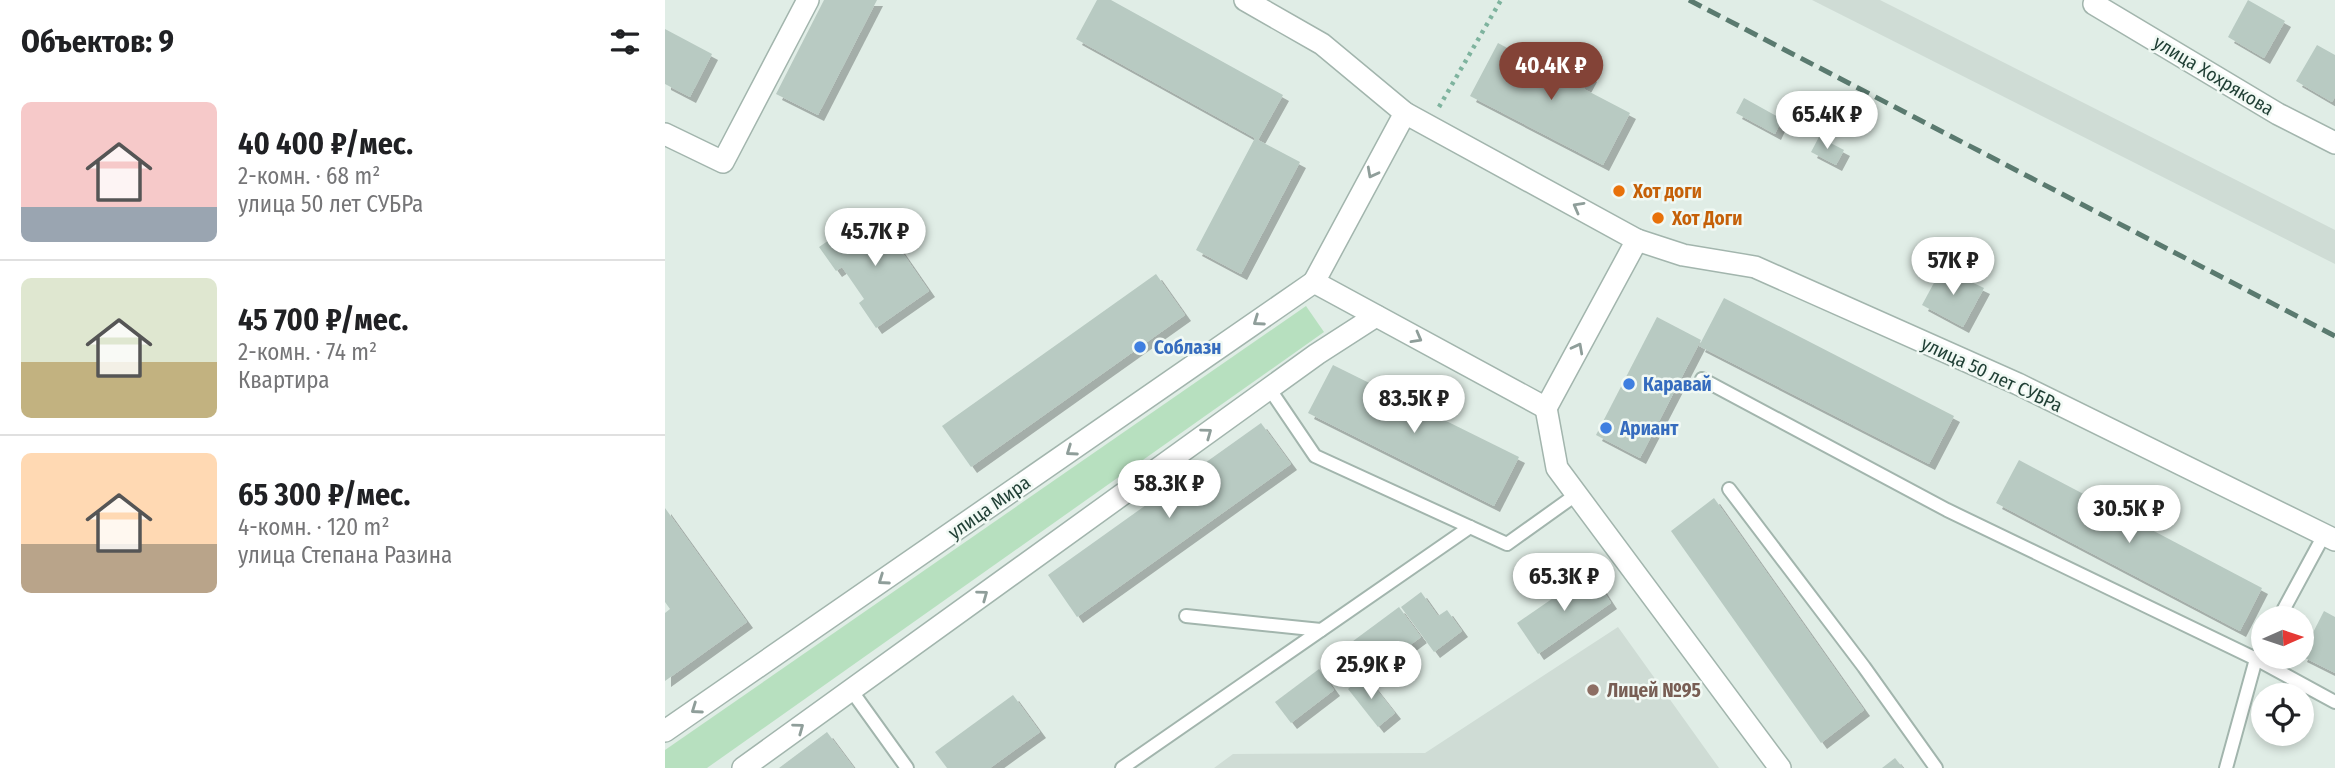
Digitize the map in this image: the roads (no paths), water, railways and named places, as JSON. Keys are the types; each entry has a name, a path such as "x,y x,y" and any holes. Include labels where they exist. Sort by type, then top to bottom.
{"street":[{"path":"665,134 723,163 809,0"},
{"path":"1245,0 1322,44 1405,113 1314,282 1546,408"},
{"name":"улица Хохрякова","path":"2092,2 2279,114 2335,143"},
{"name":"улица 50 лет СУБРа","path":"1405,113 1637,240 1683,255 1755,267 2018,384 2330,537"},
{"path":"1637,240 1546,408 1557,468 1780,768"},
{"name":"улица Мира","path":"665,732 1314,282"},
{"path":"743,768 1269,388 1376,316"}],"lane":[{"path":"1702,379 1947,510 2251,657"},
{"path":"1269,388 1315,456 1507,544 1577,494"},
{"path":"1729,489 1864,667 1936,768"},
{"path":"1122,768 1470,527"},
{"path":"2287,606 2330,537"},
{"path":"1186,616 1321,630"},
{"path":"2226,768 2253,669"},
{"path":"2274,669 2335,702"},
{"path":"851,690 907,768"}],"railway":[{"path":"1689,0 2335,336"}],"place":[{"name":"Хот доги","path":"1619,191"},
{"name":"Хот Доги","path":"1658,218"},
{"name":"Соблазн","path":"1140,347"},
{"name":"Каравай","path":"1629,384"},
{"name":"Ариант","path":"1606,428"},
{"name":"Лицей №95","path":"1593,690"}]}
